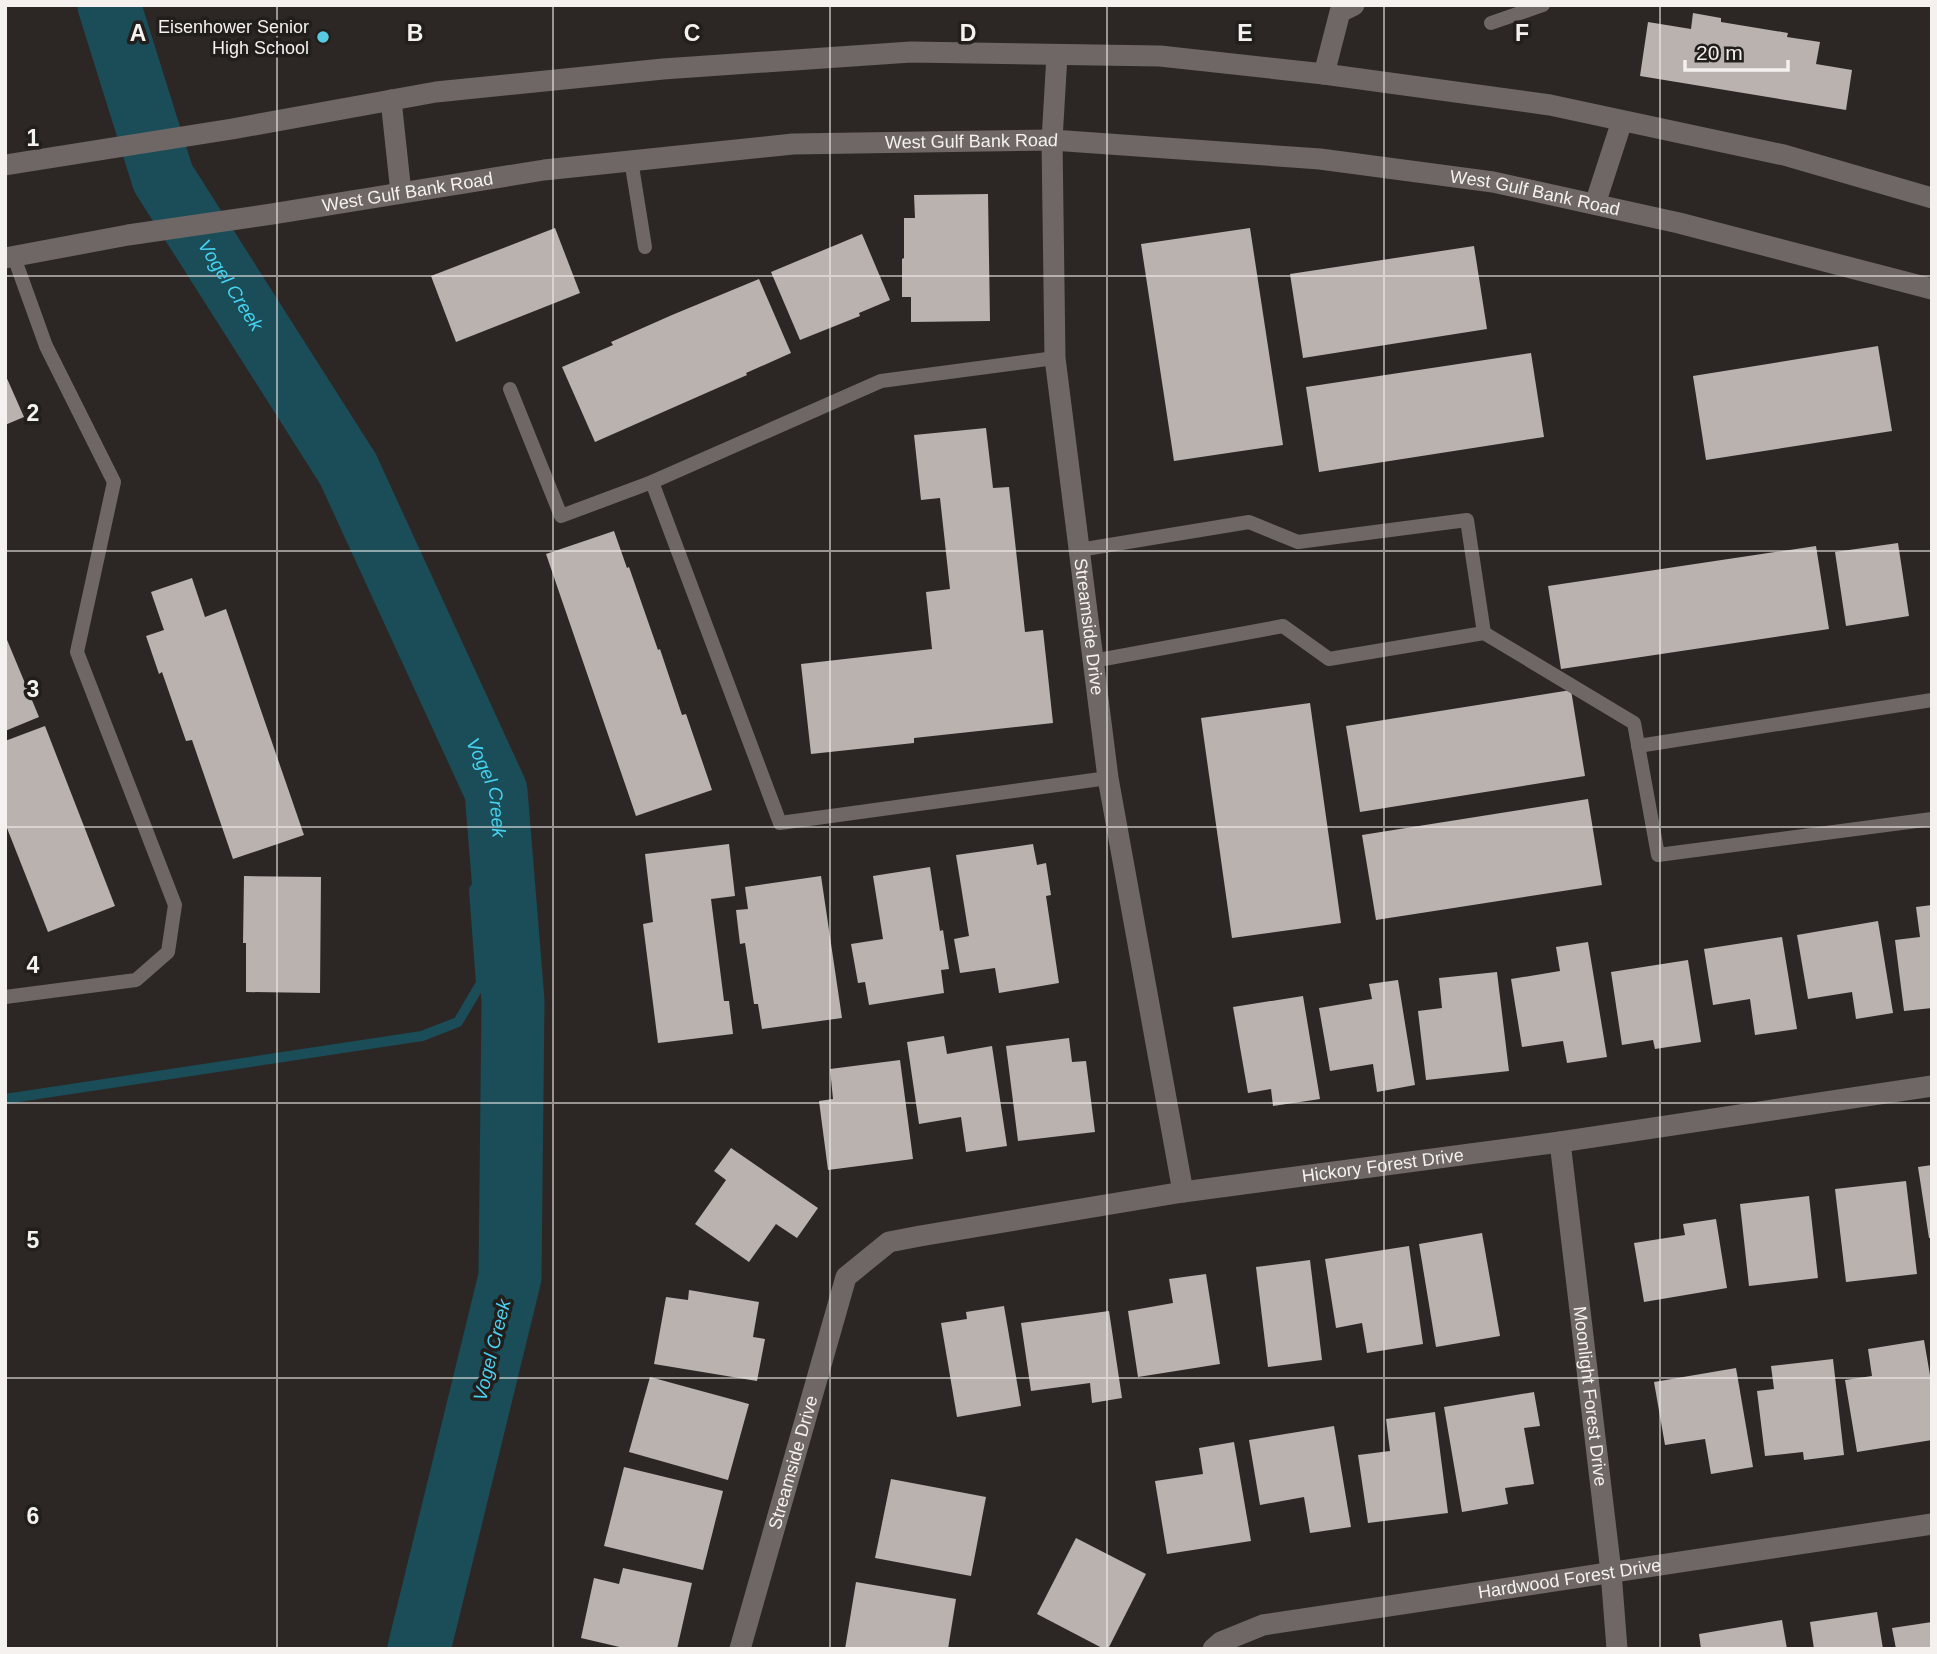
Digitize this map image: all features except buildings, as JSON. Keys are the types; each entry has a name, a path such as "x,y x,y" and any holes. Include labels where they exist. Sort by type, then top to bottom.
{"main road":[{"path":"1324,74 1340,12 1354,5"},
{"path":"5,165 232,129 436,92 663,69 911,52 1160,56 1324,74 1549,105 1784,155 1932,198"},
{"name":"Streamside Drive","path":"1057,55 1052,140 1055,358 1108,778 1182,1192"},
{"path":"391,100 401,193"},
{"path":"1595,204 1622,121"},
{"name":"West Gulf Bank Road","path":"9,257 128,235 544,170 631,160 793,144 1052,140 1320,159 1493,182 1679,223 1932,289"},
{"name":"Hickory Forest Drive","path":"846,1277 889,1242 1182,1192 1560,1142 1932,1086"},
{"name":"Moonlight Forest Drive","path":"1560,1142 1611,1572 1617,1649"},
{"name":"Streamside Drive","path":"740,1649 846,1277"},
{"name":"Hardwood Forest Drive","path":"1213,1649 1221,1642 1263,1625 1932,1524"}],"lane":[{"path":"1491,23 1543,5"},
{"path":"631,160 645,247"},
{"path":"5,997 136,980 168,952 175,905 77,652 114,482 46,346 9,257"},
{"path":"510,389 561,516 652,482 881,381 1055,358"},
{"path":"652,482 780,823 1108,778"},
{"path":"1079,550 1249,522 1298,542 1467,520 1484,634"},
{"path":"1093,661 1283,626 1329,659 1484,634 1634,723 1658,855 1932,820"},
{"path":"1638,746 1932,701"}],"waterway":[{"name":"Vogel Creek","path":"109,5 163,178 348,469 496,791 513,1001 510,1277 419,1649"},
{"path":"5,1099 422,1036 458,1022 481,983 474,890 501,847"}],"place":[{"name":"Eisenhower Senior High School","path":"323,37"}]}
